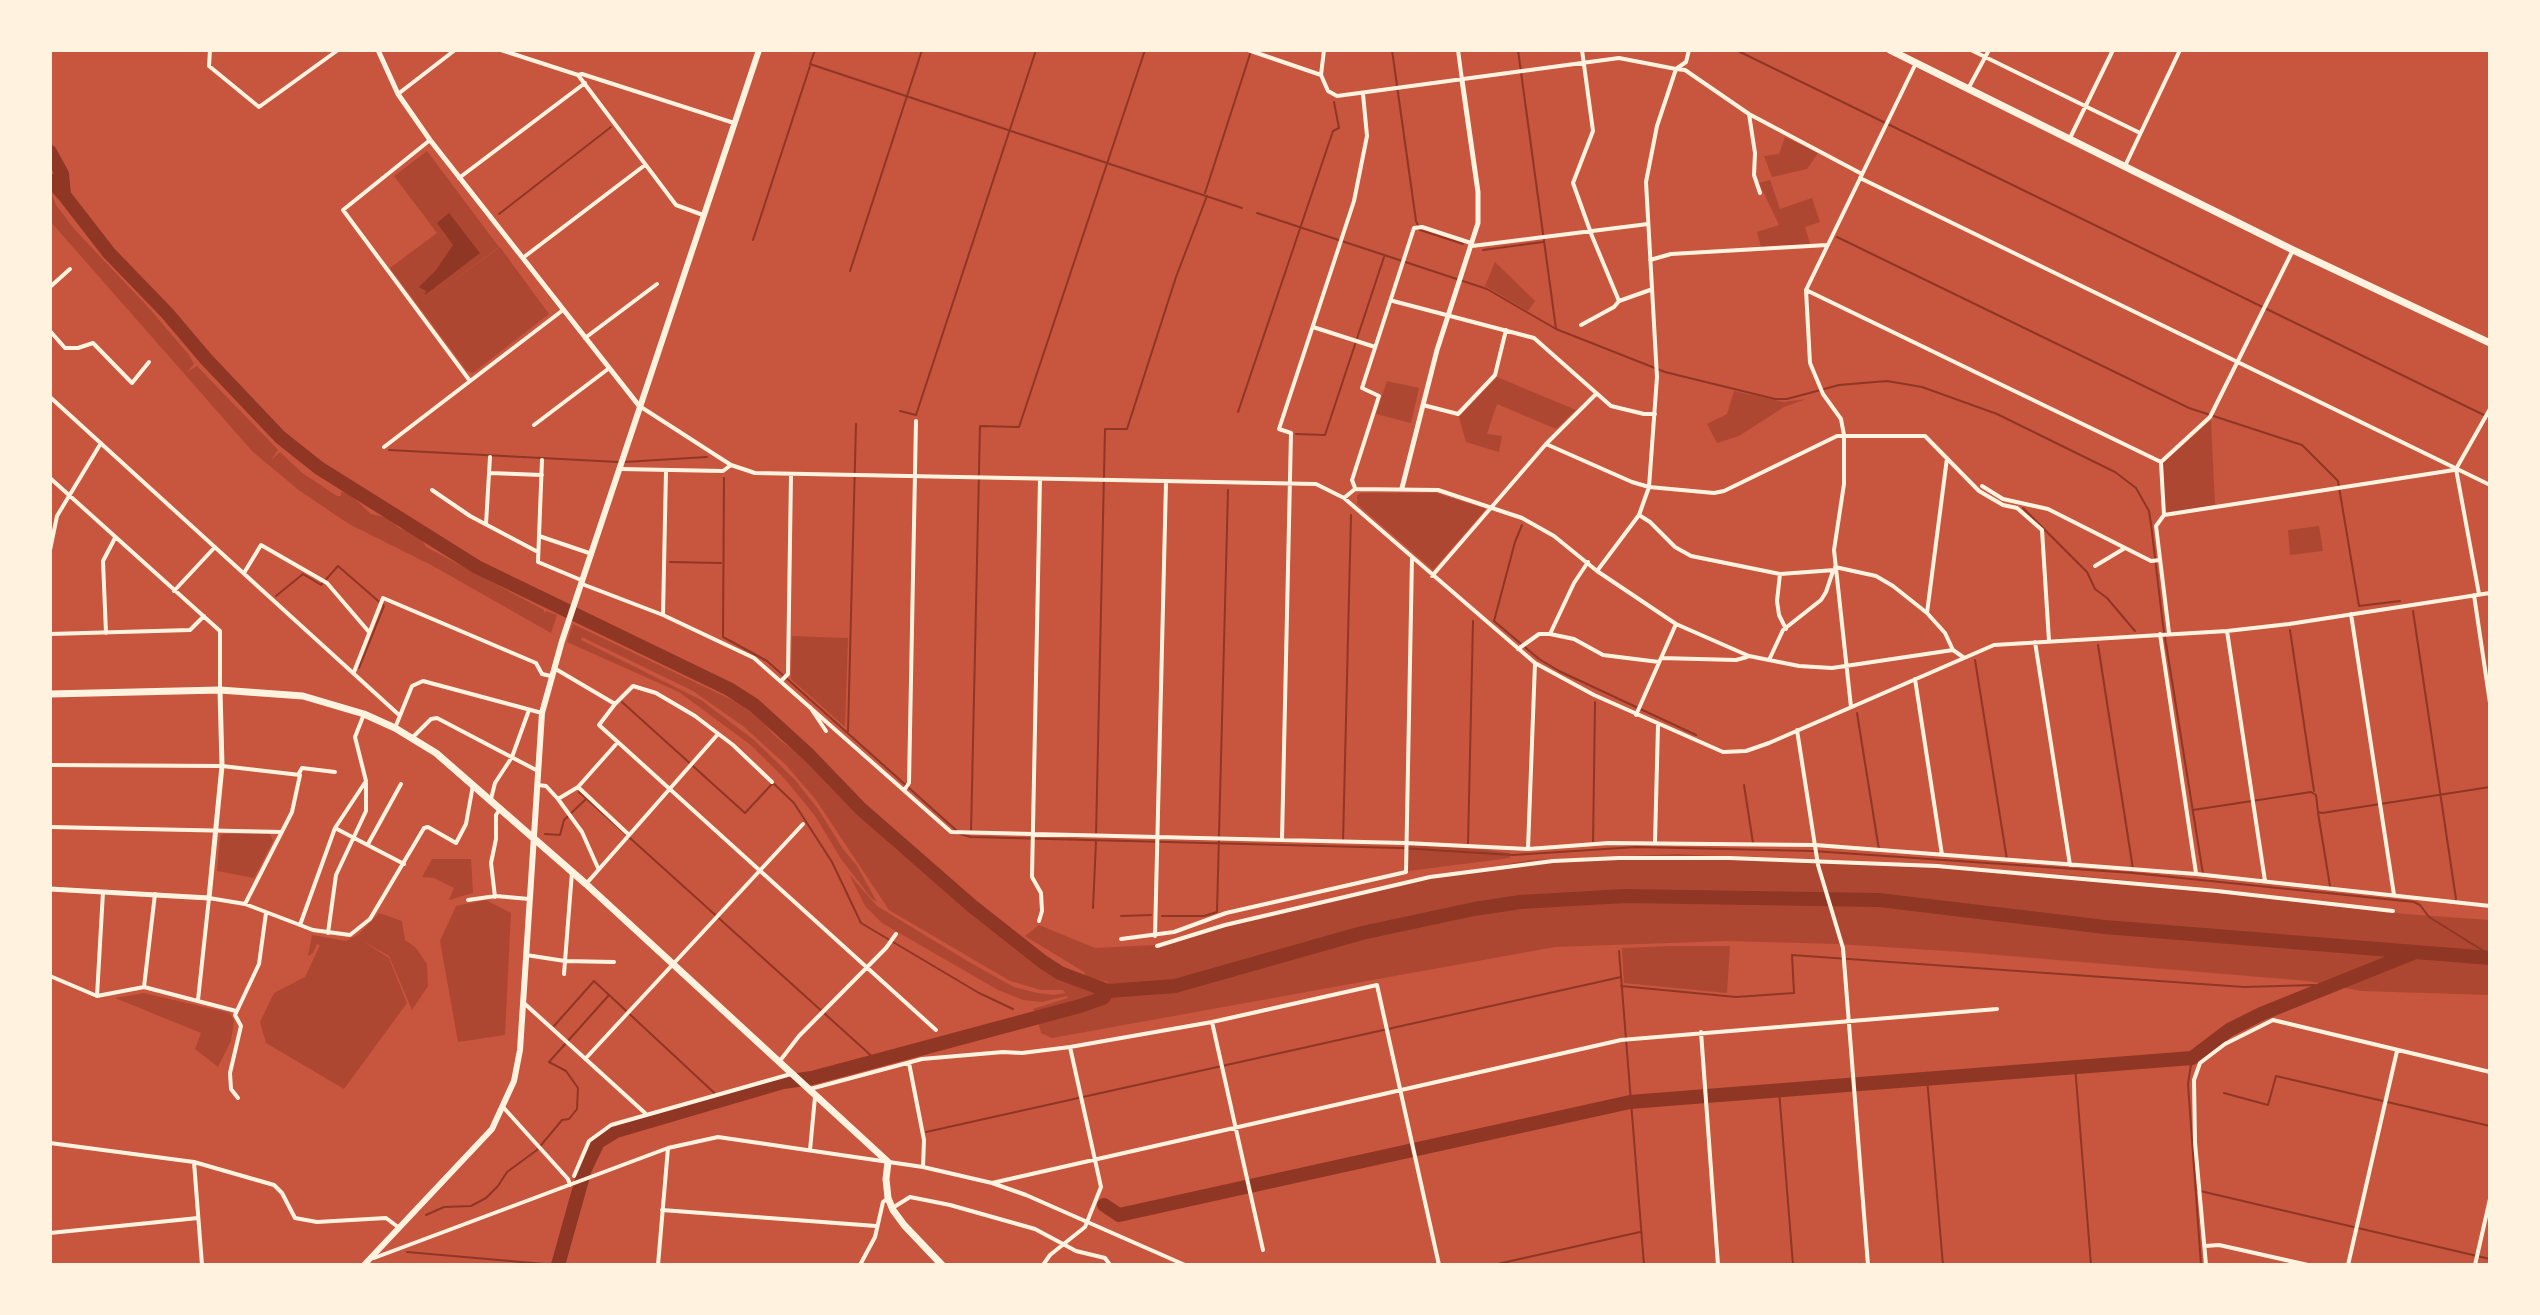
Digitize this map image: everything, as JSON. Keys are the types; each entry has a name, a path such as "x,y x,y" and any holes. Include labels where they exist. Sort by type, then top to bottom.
{"main road":[{"path":"366,1262 492,1129 518,1064 542,713 551,676 759,50"},
{"path":"1890,50 2293,250 2490,343"},
{"path":"50,694 220,690 303,696 364,714 395,728 436,753 572,871 888,1162 886,1179 892,1208 942,1265"}],"street":[{"path":"210,50 209,66 259,107 338,50"},
{"path":"378,50 398,94 430,140 524,257 608,369 641,407 731,465 755,473 1316,484 1344,498 1535,663 1636,715 1711,748 1735,753 1769,743 1994,645 2227,631 2490,593"},
{"path":"398,94 455,50"},
{"path":"501,50 734,123"},
{"path":"1248,50 1321,75"},
{"path":"1324,50 1321,75 1324,85 1332,95 1342,97 1619,58 1685,70 1749,114 1861,176 2490,485"},
{"path":"1402,488 1423,405 1478,223 1478,192 1458,50"},
{"path":"1582,50 1593,131 1573,183 1619,301"},
{"path":"1597,571 1639,515 1649,487 1657,377 1646,182 1651,150 1676,69 1686,62 1689,50"},
{"path":"1971,50 2140,133"},
{"path":"1968,89 1989,50"},
{"path":"2069,138 2113,50"},
{"path":"2125,166 2180,50"},
{"path":"1851,707 1834,569 1844,484 1844,435 1841,419 1823,394 1810,363 1806,290 1916,63"},
{"path":"578,75 676,205 703,215"},
{"path":"459,178 585,83"},
{"path":"1282,840 1291,433 1279,429 1354,201 1367,136 1363,94"},
{"path":"1749,114 1755,153 1754,175 1760,193"},
{"path":"430,140 343,210 470,381"},
{"path":"524,257 645,165"},
{"path":"1355,489 1352,480 1379,396 1362,388 1393,301 1414,228 1422,227 1472,245 1648,224"},
{"path":"1650,260 1671,254 1827,245"},
{"path":"2161,462 2210,417 2293,250"},
{"path":"50,287 70,269"},
{"path":"585,338 657,284"},
{"path":"1581,325 1614,307 1619,301 1651,289"},
{"path":"1806,290 2161,462"},
{"path":"1393,301 1534,338 1611,406 1655,414"},
{"path":"384,447 564,309"},
{"path":"1313,327 1376,348"},
{"path":"1423,405 1458,414 1495,375 1506,330"},
{"path":"50,331 65,348 93,343 132,383 149,362"},
{"path":"534,425 608,369"},
{"path":"1432,576 1546,444 1596,394"},
{"path":"50,397 398,714"},
{"path":"2490,409 2456,469 2477,595 2490,703"},
{"path":"904,790 909,783 916,421"},
{"path":"1546,444 1649,487 1720,493 1844,435 1925,436 1979,491 2003,505 2048,509 2151,561 2160,560"},
{"path":"50,550 57,516 101,443"},
{"path":"486,524 490,457"},
{"path":"1927,613 1947,458"},
{"path":"542,460 538,562 754,658 951,832 1528,849 1609,843 1815,845 2196,874 2490,906"},
{"path":"2161,462 2164,515 2156,526 2169,633"},
{"path":"620,469 723,471 731,465"},
{"path":"2164,515 2456,469"},
{"path":"663,615 666,471"},
{"path":"490,473 542,475"},
{"path":"782,680 788,674 791,474"},
{"path":"50,478 220,631 222,766 198,1000"},
{"path":"1039,921 1041,893 1032,877 1040,479"},
{"path":"1155,936 1166,482"},
{"path":"1982,486 2018,505 2042,530 2049,641"},
{"path":"1344,498 1355,489 1438,490 1492,507 1540,527 1597,571 1676,624 1749,656 1769,661 1817,668 1953,650"},
{"path":"432,490 538,552"},
{"path":"1639,515 1675,547 1691,556 1780,574 1844,567 1884,579 1927,613 1945,633 1953,650 1963,657"},
{"path":"539,536 592,554"},
{"path":"106,633 103,561 115,538"},
{"path":"244,574 261,545 327,583 369,632"},
{"path":"174,591 215,547"},
{"path":"2095,566 2125,548"},
{"path":"1121,939 1174,932 1226,913 1406,872 1412,557"},
{"path":"1550,634 1574,583 1589,562"},
{"path":"1769,661 1786,629 1821,600 1834,569"},
{"path":"1780,574 1777,601 1786,629"},
{"path":"354,672 383,598 536,663 542,674 551,676"},
{"path":"2351,614 2394,895"},
{"path":"50,634 190,630 204,616"},
{"path":"1636,715 1676,624"},
{"path":"2227,631 2265,882"},
{"path":"1518,649 1539,634 1550,634 1579,641 1603,655 1660,660 1736,660 1749,656"},
{"path":"2160,634 2196,874"},
{"path":"2035,642 2070,865"},
{"path":"1528,849 1535,663"},
{"path":"554,668 615,704"},
{"path":"1915,679 1942,855"},
{"path":"395,728 398,714 412,686 423,681 542,713"},
{"path":"772,782 718,734 678,705 633,686 599,725 936,1030"},
{"path":"808,704 826,731"},
{"path":"491,799 495,783 512,756 529,710"},
{"path":"328,933 336,875 366,811 366,781 355,737 364,714"},
{"path":"412,738 431,719 437,718 538,771"},
{"path":"1655,844 1658,725"},
{"path":"1797,730 1818,861 1842,946 1868,1265"},
{"path":"586,884 718,734"},
{"path":"558,799 578,787 618,742"},
{"path":"50,765 222,766 298,775"},
{"path":"245,904 292,812 302,768 335,772"},
{"path":"300,925 335,828 366,781"},
{"path":"50,889 209,898 245,904 300,925 344,936 357,931 370,919 424,828 428,827 456,843 466,824 474,783"},
{"path":"368,844 401,784"},
{"path":"538,785 546,786 582,832 598,868"},
{"path":"578,787 628,834"},
{"path":"495,897 491,863 496,839 496,815 501,808"},
{"path":"586,1058 803,824"},
{"path":"50,827 282,832"},
{"path":"335,828 404,864"},
{"path":"1157,946 1225,925 1430,877 1553,861 1648,857 1937,866 2096,879 2393,911"},
{"path":"564,974 572,871"},
{"path":"97,996 103,892"},
{"path":"144,987 155,894"},
{"path":"468,900 495,897 530,899"},
{"path":"238,1098 231,1089 230,1073 241,1026 236,1011 259,964 266,913"},
{"path":"779,1062 799,1036 868,968 896,934"},
{"path":"526,955 565,961 614,962"},
{"path":"50,976 97,996 144,987 236,1011"},
{"path":"810,1150 811,1090 922,1059 1070,1047 1212,1022 1377,985 1439,1265"},
{"path":"523,1002 645,1113"},
{"path":"992,1183 1621,1040 1997,1009"},
{"path":"2206,1265 2193,1090 2200,1063 2249,1030 2273,1020 2490,1072"},
{"path":"1212,1022 1263,1250"},
{"path":"1701,1032 1718,1265"},
{"path":"1043,1265 1085,1227 1101,1187 1070,1047"},
{"path":"2348,1265 2397,1051"},
{"path":"909,1063 924,1140 923,1167"},
{"path":"574,1176 584,1150 595,1135 611,1125 645,1113 794,1074"},
{"path":"503,1107 571,1185"},
{"path":"366,1262 668,1148 718,1137 923,1167 992,1183 1185,1265"},
{"path":"50,1143 194,1162 274,1185 282,1193 295,1218 317,1222 386,1218 398,1227"},
{"path":"658,1265 668,1148"},
{"path":"194,1162 202,1265"},
{"path":"892,1208 910,1197 923,1198 1035,1229 1076,1251 1105,1258 1110,1265"},
{"path":"860,1265 870,1249 883,1202 888,1198"},
{"path":"2475,1265 2490,1199"},
{"path":"662,1210 876,1226"},
{"path":"50,1233 198,1218"},
{"path":"2205,1246 2219,1245 2308,1265"}],"shaded area":[{"path":"1785,137 1818,153 1807,169 1772,177 1764,156 1779,154"},
{"path":"427,151 499,247 432,296 500,247 549,314 473,373 467,371 390,268 437,233 394,176"},
{"path":"1770,180 1780,209 1812,198 1820,222 1805,227 1810,244 1761,247 1757,232 1779,225 1759,183"},
{"path":"50,190 56,205 75,230 189,355 194,364 187,372 197,366 278,450 271,460 280,452 301,472 337,496 341,496 341,492 349,493 371,514 388,518 399,528 419,535 426,547 544,610 544,613 557,615 551,633 433,566 349,524 300,491 253,452 50,221"},
{"path":"449,213 480,253 425,295 426,291 419,287 436,270 453,245 437,223"},
{"path":"1495,262 1535,301 1528,311 1485,286"},
{"path":"1497,377 1576,410 1556,429 1497,404 1487,434 1502,436 1499,452 1466,442 1459,417"},
{"path":"1387,381 1419,388 1411,423 1376,414"},
{"path":"1734,391 1784,402 1806,399 1784,407 1739,436 1717,443 1707,424 1727,414"},
{"path":"2211,420 2215,505 2167,513 2163,463"},
{"path":"1436,493 1486,509 1433,570 1357,504 1357,495"},
{"path":"2319,526 2323,551 2290,555 2288,530"},
{"path":"573,624 751,709 775,736 804,759 899,852 918,864 984,922 1041,966 1078,985 1097,990 1097,998 1036,1015 1033,1009 1067,996 1042,1002 1023,1000 998,990 882,923 865,906 849,874 877,906 1014,987 1037,993 1065,993 1063,990 1041,990 1010,981 889,910 816,800 786,765 743,726 693,691 582,637 581,640 701,700 754,740 795,780 818,809 877,902 872,899 841,859 815,816 752,746 679,692 567,642"},
{"path":"792,636 848,638 845,727 791,679"},
{"path":"270,834 273,841 254,878 217,871 220,836"},
{"path":"1408,845 1510,853 1510,858 1408,871"},
{"path":"1678,854 2070,875 2405,914 2490,920 2490,995 2361,991 2308,981 1962,952 1727,941 1555,947 1052,1038 1041,1033 1038,1021 1099,1003 1108,982 1086,977 1084,972 1025,936 1039,925 1095,948 1155,945 1407,882 1530,860"},
{"path":"432,859 471,859 473,893 449,900 454,888 434,878 422,877"},
{"path":"486,900 511,913 505,1035 458,1042 440,941 456,906"},
{"path":"379,913 402,921 405,940 416,948 427,964 428,986 412,1010 389,956 361,940 389,958 407,1003 344,1089 266,1043 260,1022 274,993 305,977 320,945 317,944 308,956 312,935 346,941 359,934"},
{"path":"1730,946 1727,993 1624,983 1622,948"},
{"path":"144,993 230,1013 234,1021 231,1041 218,1067 195,1049 201,1033 115,998"}],"waterway":[{"path":"815,50 810,64 1242,208"},
{"path":"850,271 922,50"},
{"path":"900,411 916,415 1036,50"},
{"path":"971,832 980,426 1019,427 1145,50"},
{"path":"1392,50 1416,221 1420,230 1463,244"},
{"path":"1518,50 1556,329 1665,372 1775,399 1787,399 1839,385 1887,381 1922,387 1997,414 2115,472 2136,488 2149,511 2163,625 2203,874"},
{"path":"1736,50 2490,418"},
{"path":"1205,193 1251,51"},
{"path":"753,240 810,66"},
{"path":"1238,412 1333,131 1339,128 1334,102"},
{"path":"499,214 611,127"},
{"path":"50,152 62,174 64,195"},
{"path":"50,180 109,253 206,359 280,437 319,468 477,567 729,689 754,705 809,755 861,809 972,906 1060,973 1108,991 1175,986 1362,933 1474,909 1520,902 1625,896 1879,900 2105,927 2490,958"},
{"path":"1096,835 1105,429 1127,429 1176,277 1207,196"},
{"path":"1257,213 1487,289 1556,329"},
{"path":"1837,237 2189,408 2302,445 2338,481 2359,606 2400,601"},
{"path":"1483,250 1543,242"},
{"path":"1296,434 1325,435 1384,257"},
{"path":"848,731 856,424"},
{"path":"389,450 618,462"},
{"path":"624,462 707,457"},
{"path":"724,478 723,637 767,661 956,830"},
{"path":"1162,916 1204,916 1217,912 1228,490"},
{"path":"2023,508 2087,572 2095,589 2107,598 2135,631"},
{"path":"1343,842 1351,515"},
{"path":"1522,525 1494,621 1539,659 1559,671 1696,735"},
{"path":"670,562 721,563"},
{"path":"276,596 303,574 321,585 338,566 384,606 359,668"},
{"path":"2413,611 2456,899"},
{"path":"1468,844 1473,621"},
{"path":"2290,630 2314,791"},
{"path":"2098,645 2133,869"},
{"path":"1975,660 2007,860"},
{"path":"622,702 745,813 773,783 794,803 832,862 861,923 979,993 1013,1009"},
{"path":"1593,845 1595,702"},
{"path":"1857,713 1879,850"},
{"path":"1744,785 1753,843"},
{"path":"2193,810 2311,792 2316,795 2318,812 2322,813 2490,787"},
{"path":"579,792 876,1060"},
{"path":"545,834 560,835 564,820 586,799"},
{"path":"2318,813 2330,886"},
{"path":"960,834 971,837 1401,848 1513,855 1636,847 1813,851 2133,873 2414,902 2429,917 2490,955"},
{"path":"1093,908 1096,841"},
{"path":"1121,916 1151,915"},
{"path":"1619,951 1644,1265"},
{"path":"1104,1205 1119,1215 1630,1102 2192,1058 2229,1030 2261,1014 2413,953"},
{"path":"1621,986 1736,997 1794,993 1792,955 2244,987 2315,985 2319,990"},
{"path":"926,1132 1621,977"},
{"path":"554,1026 594,981 723,1101"},
{"path":"558,1265 585,1169 598,1142 616,1131 783,1082 812,1078 1080,1006 1103,998 1108,991"},
{"path":"426,1215 444,1207 471,1206 486,1198 507,1172 537,1150 562,1120 569,1119 577,1109 578,1088 566,1071 549,1062 609,995"},
{"path":"2192,1058 2188,1084 2201,1265"},
{"path":"2075,1066 2091,1265"},
{"path":"2224,1093 2268,1105 2276,1076 2490,1126"},
{"path":"1927,1078 1943,1265"},
{"path":"1779,1090 1793,1265"},
{"path":"2196,1190 2490,1259"},
{"path":"1493,1265 1640,1232"},
{"path":"407,1252 556,1265"}]}
